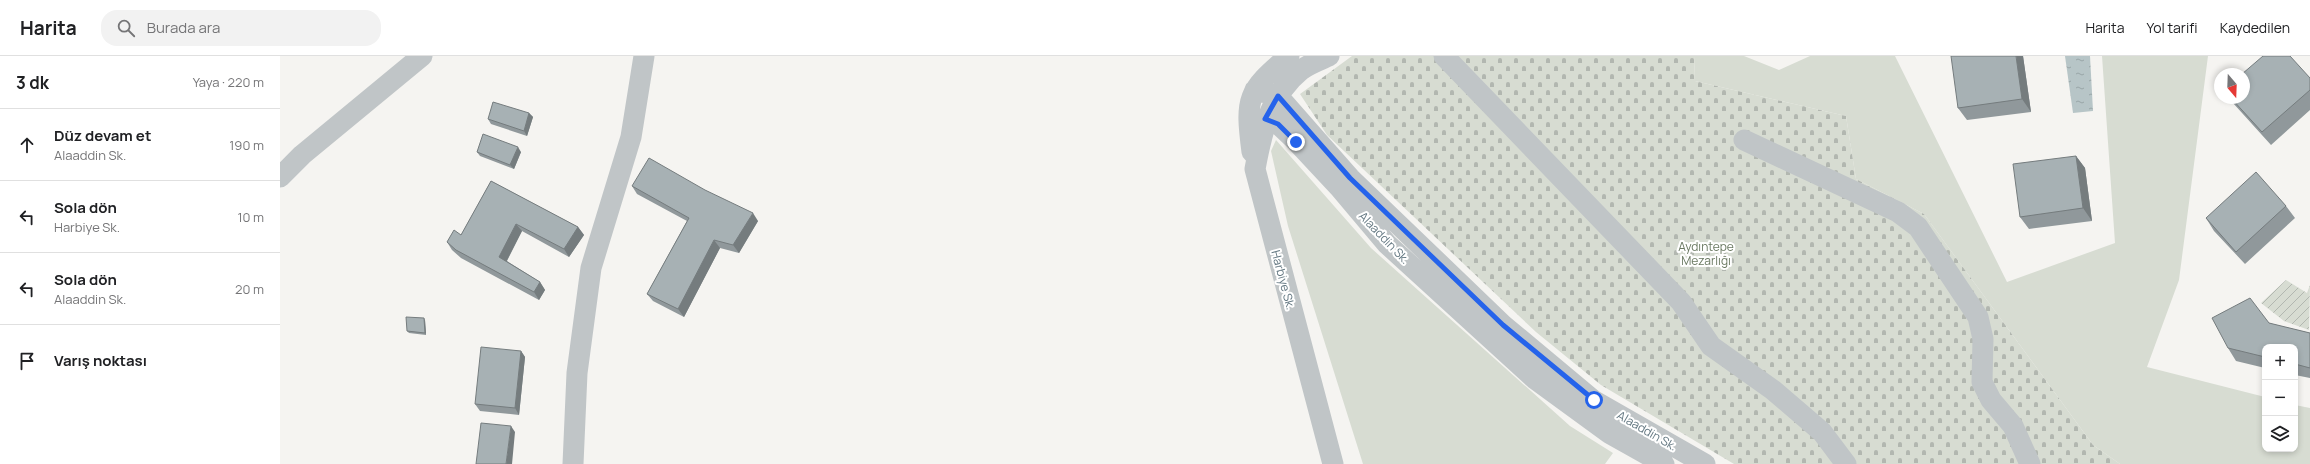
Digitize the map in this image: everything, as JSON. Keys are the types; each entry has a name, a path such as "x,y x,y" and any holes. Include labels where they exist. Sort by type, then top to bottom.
{"street":[{"path":"280,177 302,154 422,56"},
{"path":"573,464 578,373 591,268 631,137 644,56"},
{"path":"1255,169 1248,120 1252,96 1262,79 1289,56"},
{"name":"Harbiye Sk.","path":"1329,56 1301,70 1278,96 1265,119 1255,169 1333,464"},
{"path":"1444,56 1681,302 1711,346 1773,390 1822,432 1846,464"},
{"path":"1255,90 1278,96"},
{"name":"Alaaddin Sk.","path":"1278,96 1350,178 1503,325 1594,400 1705,464"},
{"name":"Alaaddin Sk.","path":"1265,119 1278,124 1339,187 1387,244 1535,379 1609,432 1664,464"},
{"path":"1744,140 1898,212 1918,227 1978,317 1983,339 1982,382 1991,400 2013,426 2030,464"}],"green space":[{"name":"Aydıntepe Mezarlığı","path":"1352,56 1694,56 1695,81 1846,116 1856,179 1924,214 2093,445 2120,464 1734,464 1601,385 1536,332 1327,135 1300,94"},
{"path":"1694,56 1744,56 1779,70 1810,56 1895,56 2007,282 2115,243 2102,56 2208,56 2179,280 2147,367 2262,396 2262,452 2298,452 2298,406 2310,408 2310,464 2120,464 2093,445 1924,214 1856,179 1846,116 1695,81"},
{"path":"1276,140 1371,248 1570,426 1613,453 1605,464 1363,464 1288,226 1271,151"},
{"path":"2286,280 2307,293 2310,285 2309,330 2284,321 2261,303"}],"water":[{"path":"2065,56 2090,56 2093,111 2073,113"}],"building":[{"path":"1951,56 2016,56 2022,99 1958,108"},
{"path":"2263,56 2290,56 2310,78 2310,90 2262,132 2236,104 2250,104 2249,68"},
{"path":"493,102 529,113 524,131 488,119"},
{"path":"483,134 518,147 510,165 477,152"},
{"path":"2076,156 2083,208 2020,217 2013,164"},
{"path":"649,158 705,190 753,213 733,245 714,240 678,309 647,294 689,218 632,186"},
{"path":"2256,172 2286,206 2236,252 2206,218"},
{"path":"491,181 578,227 564,249 516,224 499,257 540,282 534,292 456,250 447,242 454,230 461,235"},
{"path":"2250,298 2269,323 2310,333 2310,368 2298,365 2298,344 2262,344 2262,356 2228,348 2212,318"},
{"path":"406,317 424,318 425,333 407,331"},
{"path":"481,347 521,351 515,408 475,404"},
{"path":"481,423 511,426 506,464 476,464"}],"route":[{"path":"1296,142 1278,124 1265,119 1278,96 1350,178 1503,325 1594,400"}]}
